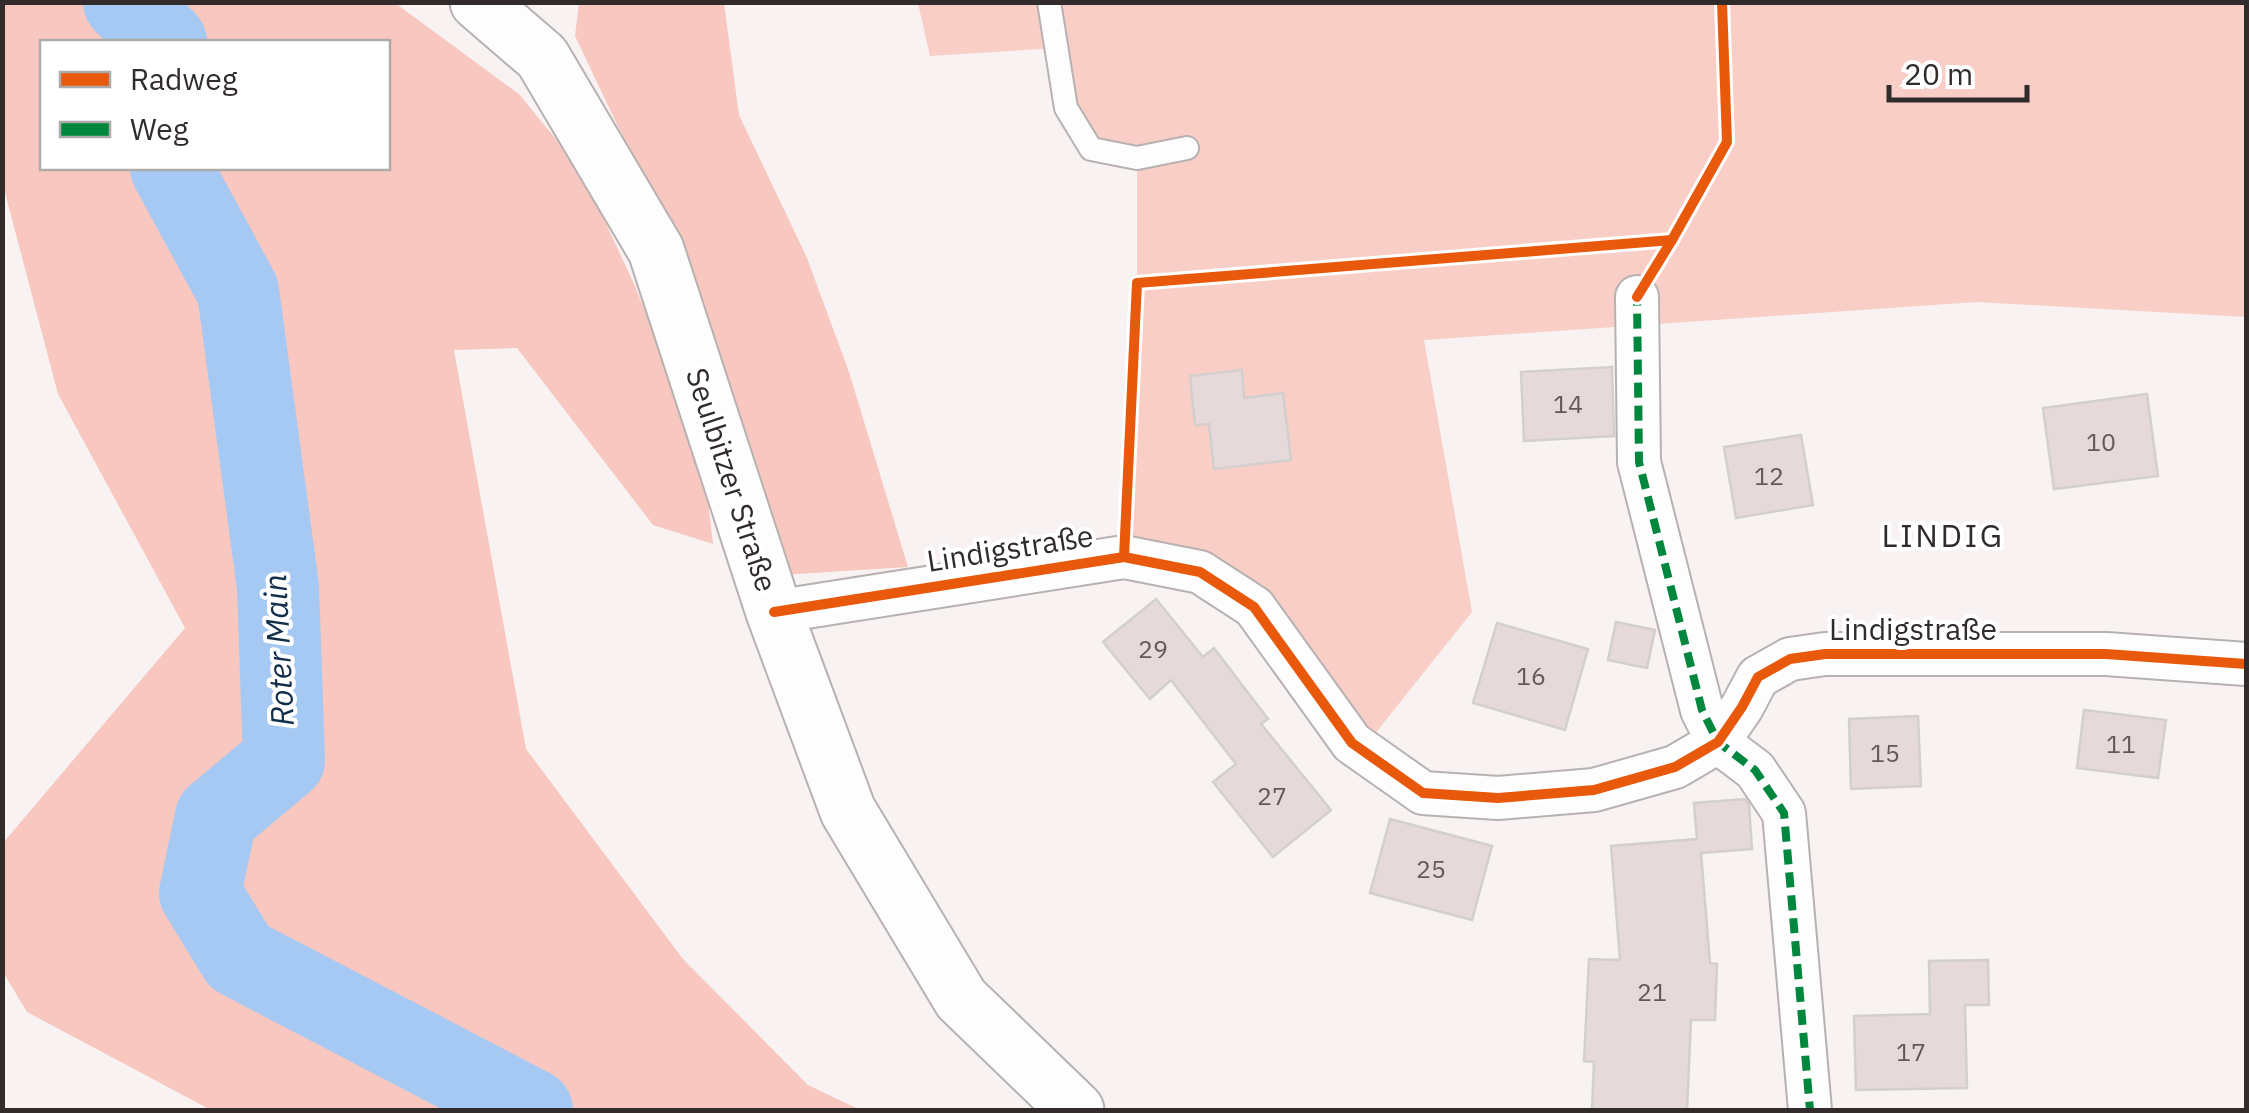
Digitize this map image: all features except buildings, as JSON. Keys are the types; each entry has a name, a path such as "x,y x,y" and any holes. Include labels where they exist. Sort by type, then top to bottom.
{"street":[{"name":"Seulbitzer Straße","path":"478,2 542,57 656,250 774,612 848,811 961,999 1076,1110"},
{"path":"1637,297 1639,462 1702,710 1718,742 1755,770 1784,813 1810,1110"},
{"name":"Lindigstraße","path":"774,612 1124,556 1200,572 1254,607 1352,743 1423,794 1498,798 1594,790 1676,767 1718,742 1758,677 1790,660 1825,654 2106,654 2246,664"}],"lane":[{"path":"1049,2 1066,108 1091,149 1137,158 1187,148"}],"shaded area":[{"path":"3,3 395,3 519,94 581,170 635,286 676,387 707,492 713,544 653,525 517,348 454,350 526,749 683,959 808,1085 860,1110 211,1110 27,1012 3,972 3,843 185,628 58,394 3,185"},
{"path":"579,3 724,3 739,115 807,258 849,372 908,567 781,575 707,314 575,36"},
{"path":"918,3 2246,3 2246,317 1977,302 1424,340 1472,612 1362,750 1254,607 1124,557 1137,283 1137,159 1091,149 1056,48 930,56"}],"waterway":[{"name":"Roter Main","path":"124,2 164,40"},
{"name":"Roter Main","path":"172,170 238,291 278,587 284,760 216,817 200,893 239,957 532,1110"}],"marked path":[{"path":"1641,292 1637,297 1639,462 1702,710 1718,742 1755,770 1784,813 1810,1110"}],"cycle path":[{"path":"1637,297 1727,142 1722,2"},
{"path":"1124,557 1137,283 1672,240"},
{"path":"774,612 1124,557 1200,572 1254,607 1352,743 1423,793 1498,798 1594,790 1675,767 1718,742 1758,677 1790,659 1825,654 2106,654 2246,664"}],"district":[{"name":"LINDIG","path":"1943,536"}]}
